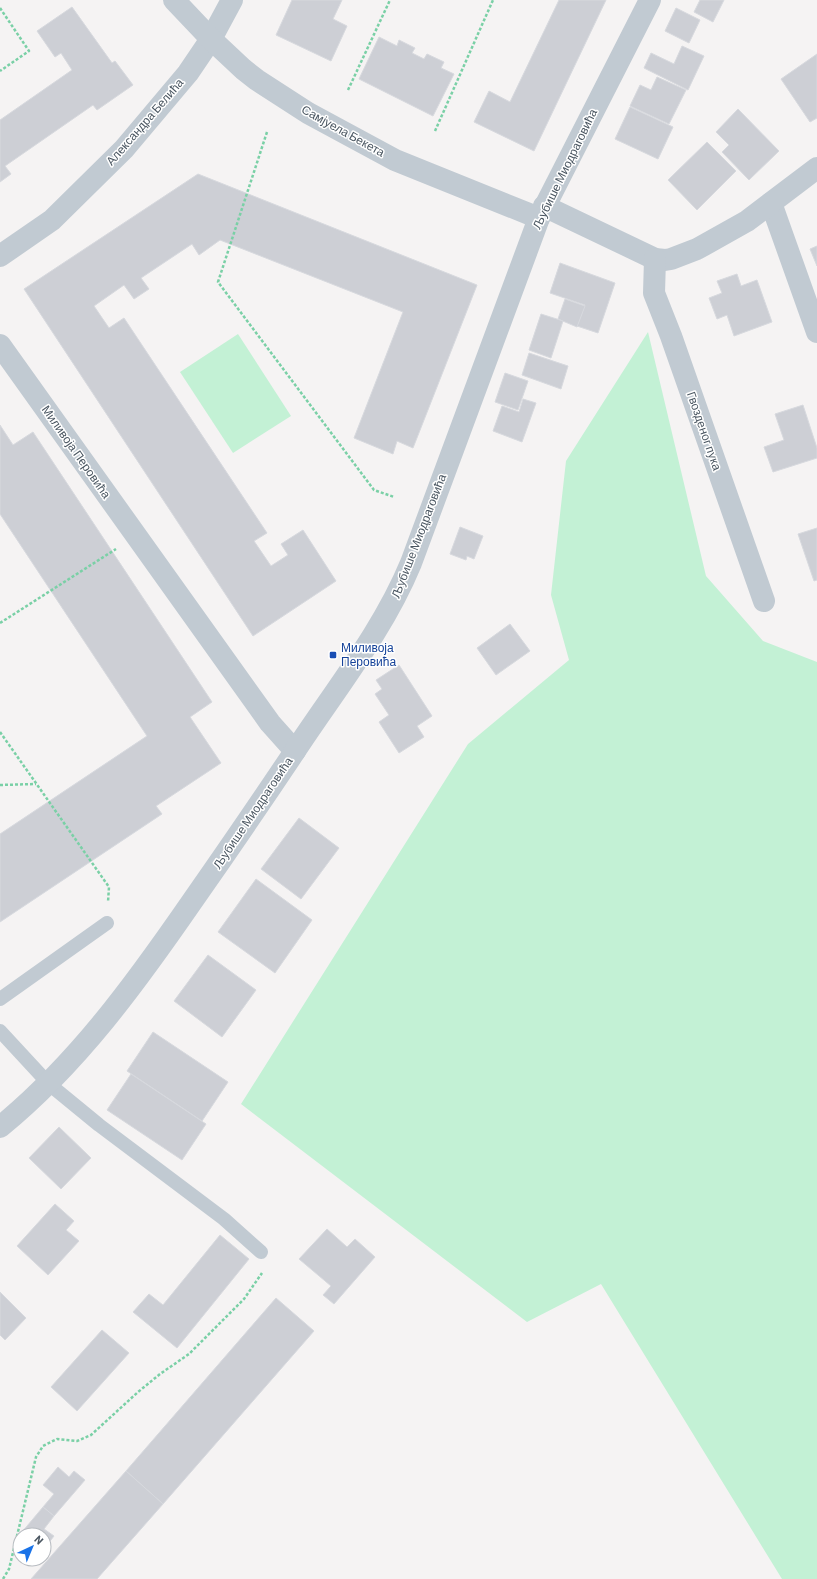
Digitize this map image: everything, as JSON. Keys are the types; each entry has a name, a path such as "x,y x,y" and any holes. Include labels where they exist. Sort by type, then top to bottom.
{"street":[{"name":"Самјуела Бекета","path":"174,0 211,39 257,80 308,113 395,160 542,212"},
{"name":"Александра Белића","path":"0,256 52,220 124,149 188,73 211,39 232,0"},
{"name":"Љубише Миодраговића","path":"0,1127 49,1084 98,1029 149,963 295,751 391,607 403,582 542,212 650,0"},
{"path":"542,212 655,259 672,259 697,249 747,221 817,168"},
{"path":"771,204 817,332"},
{"name":"Гвозденог пука","path":"655,259 654,293 671,336 764,601"},
{"name":"Миливоја Перовића","path":"0,345 270,723 295,751"}],"lane":[{"path":"0,998 107,923"},
{"path":"0,1031 49,1084 99,1125 224,1219 261,1252"}],"path":[{"path":"348,90 390,0"},
{"path":"435,131 493,0"},
{"path":"0,8 29,51 0,71"},
{"path":"267,132 218,282 374,490 394,497"},
{"path":"0,623 136,536"},
{"path":"0,732 110,887"},
{"path":"0,785 36,784"},
{"path":"3,1579 9,1569 36,1457 43,1446 57,1439 77,1441 91,1435 138,1392 189,1354 244,1299 255,1284 266,1264 261,1252"}],"green space":[{"path":"648,332 706,576 763,641 817,662 817,1579 782,1579 601,1284 527,1322 241,1104 468,744 569,660 551,595 566,461"},
{"path":"238,334 291,416 233,453 180,372"}],"building":[{"path":"292,0 342,0 333,19 347,26 331,61 276,35"},
{"path":"559,0 606,0 534,151 474,122 489,91 510,102"},
{"path":"700,0 724,0 713,22 694,12"},
{"path":"72,7 112,63 115,61 133,85 97,110 93,105 5,166 11,174 0,182 0,120 72,70 61,53 55,57 37,31"},
{"path":"676,8 700,20 689,43 665,31"},
{"path":"379,37 397,46 399,40 415,48 412,53 424,59 427,54 444,62 441,68 454,74 433,116 359,79"},
{"path":"682,46 704,56 688,90 644,68 651,53 674,64"},
{"path":"817,54 817,118 810,122 781,79"},
{"path":"657,77 686,90 669,124 630,106 640,85 651,90"},
{"path":"630,107 673,127 658,159 615,139"},
{"path":"738,109 779,151 749,180 722,152 729,145 716,132"},
{"path":"707,142 736,171 697,210 668,180"},
{"path":"198,174 477,285 413,448 397,441 393,454 354,438 403,312 220,240 199,255 192,244 141,278 149,289 134,299 124,285 94,306 109,328 124,318 267,533 254,541 271,566 288,555 281,544 303,530 336,581 253,636 24,289"},
{"path":"817,246 817,266 810,249"},
{"path":"560,263 615,283 598,333 577,326 585,305 550,293"},
{"path":"737,274 741,286 757,280 772,322 734,336 727,315 717,319 709,298 722,293 717,281"},
{"path":"565,299 585,306 577,327 558,319"},
{"path":"541,314 563,321 551,358 529,350"},
{"path":"529,353 568,366 561,389 522,375"},
{"path":"505,373 528,381 518,410 495,402"},
{"path":"523,399 536,403 522,442 493,431 502,406 519,412"},
{"path":"803,405 817,448 817,458 773,472 764,447 784,440 775,414"},
{"path":"0,425 13,445 33,432 212,702 190,717 221,763 156,806 162,814 0,922 0,834 147,736 0,514"},
{"path":"460,527 483,536 474,559 467,556 466,560 450,554"},
{"path":"817,528 817,580 814,581 798,534"},
{"path":"510,624 530,651 496,675 477,648"},
{"path":"399,665 432,716 417,726 424,737 399,753 379,722 389,715 375,694 382,689 376,680"},
{"path":"299,818 339,848 301,899 261,869"},
{"path":"256,879 312,920 275,973 218,932"},
{"path":"208,955 256,990 222,1037 174,1001"},
{"path":"153,1032 228,1082 202,1121 127,1071"},
{"path":"131,1074 206,1124 182,1160 107,1110"},
{"path":"59,1127 91,1158 61,1189 29,1158"},
{"path":"55,1204 74,1221 66,1230 79,1241 48,1275 17,1246"},
{"path":"327,1229 347,1247 355,1239 375,1257 334,1304 323,1295 331,1286 299,1259"},
{"path":"220,1235 249,1259 177,1348 133,1312 149,1294 163,1305"},
{"path":"0,1292 26,1318 5,1340 0,1335"},
{"path":"276,1298 314,1331 163,1504 126,1471"},
{"path":"102,1330 129,1353 77,1411 51,1387"},
{"path":"58,1467 69,1477 74,1471 85,1480 54,1516 43,1507 54,1494 43,1485"},
{"path":"126,1471 163,1504 97,1579 31,1579 42,1567 52,1567 52,1555"},
{"path":"43,1507 54,1516 46,1527 26,1527"}],"place":[{"name":"Миливоја Перовића","path":"333,655"}]}
